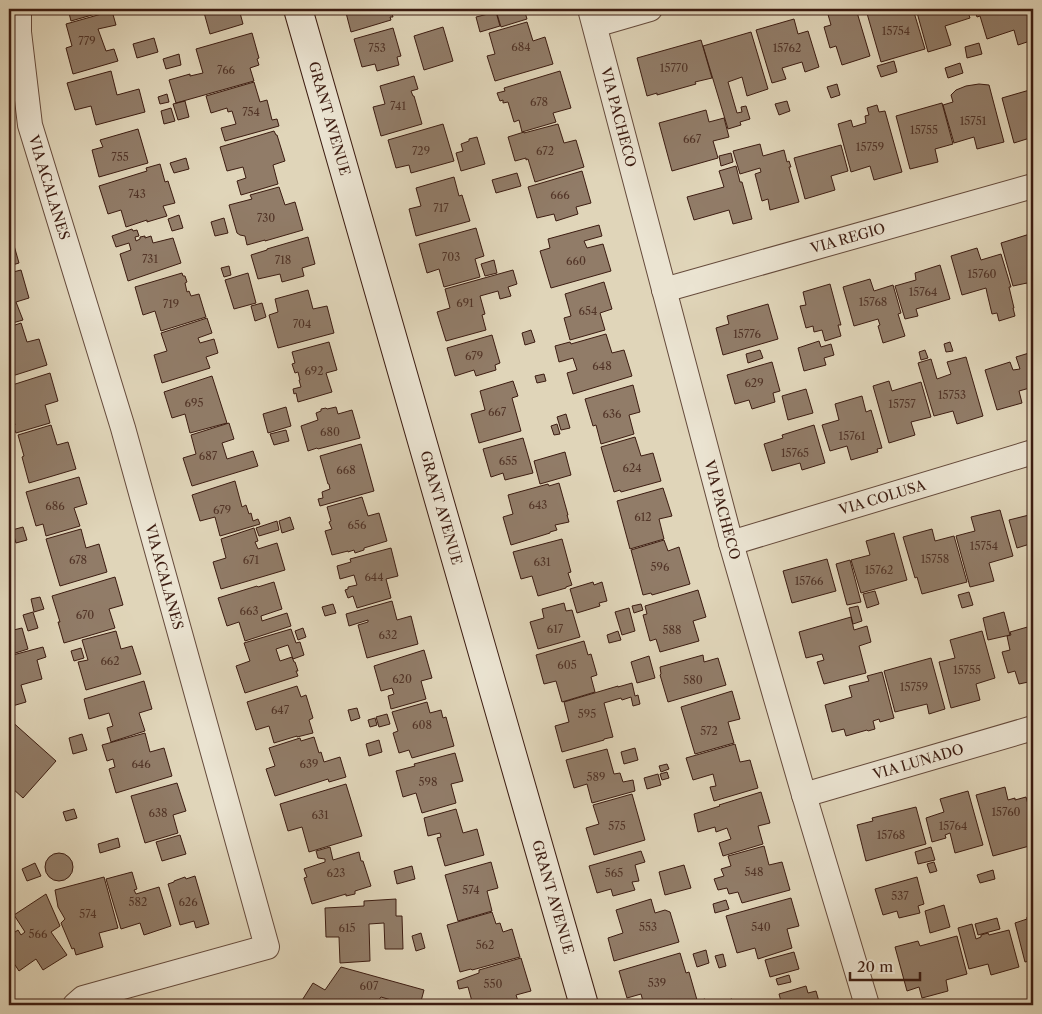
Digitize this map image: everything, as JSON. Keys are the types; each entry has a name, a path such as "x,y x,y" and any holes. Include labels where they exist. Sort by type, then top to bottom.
{"main road":[{"name":"GRANT AVENUE","path":"298,9 584,1005"}],"street":[{"name":"VIA ACALANES","path":"19,9 19,32 30,125 123,428 267,948 84,998 75,1005"},
{"path":"593,17 650,9"},
{"name":"VIA PACHECO","path":"593,17 731,543 866,1005"},
{"name":"VIA REGIO","path":"664,290 1033,186"},
{"name":"VIA COLUSA","path":"731,543 1033,452"},
{"name":"VIA LUNADO","path":"804,795 1033,728"}],"building":[{"path":"68,9 113,9 71,21"},
{"path":"203,9 239,9 243,24 210,34"},
{"path":"345,9 388,9 389,11 391,10 393,17 390,17 391,20 351,32"},
{"path":"500,9 524,9 527,19 501,27 497,14 501,13"},
{"path":"856,9 870,56 842,65 836,46 830,48 824,27 831,25 827,11"},
{"path":"893,9 895,13 913,9 925,49 881,62 866,10"},
{"path":"916,9 967,9 970,18 945,26 951,45 928,52"},
{"path":"974,9 1026,9 1033,40 1018,45 1014,30 987,39 980,16 977,17"},
{"path":"1028,9 1033,9 1033,26"},
{"path":"494,10 500,26 480,32 476,17 488,14 487,12"},
{"path":"112,11 116,25 98,29 106,51 114,49 118,61 73,74 66,48 72,46 66,24"},
{"path":"794,19 798,34 808,31 819,67 805,72 802,62 782,68 786,79 772,83 756,30"},
{"path":"527,22 533,41 545,37 553,64 495,81 487,56 495,54 489,33"},
{"path":"443,27 453,61 424,70 414,36"},
{"path":"393,28 401,56 397,57 399,65 377,71 375,64 362,67 354,39"},
{"path":"751,32 768,89 747,96 742,77 728,82 737,113 742,112 741,107 746,106 750,119 740,122 741,125 728,129 703,46"},
{"path":"252,33 259,58 257,59 259,65 250,68 254,81 176,103 169,80 190,74 190,76 203,73 196,49"},
{"path":"154,38 158,52 137,58 133,44"},
{"path":"701,40 712,78 657,95 657,93 647,96 637,58"},
{"path":"979,43 982,54 967,58 965,47"},
{"path":"179,54 181,65 166,69 163,59"},
{"path":"894,61 897,72 881,77 877,66"},
{"path":"960,63 963,73 948,78 945,68"},
{"path":"111,71 117,95 139,89 145,112 96,125 91,106 75,110 67,83"},
{"path":"560,71 571,108 553,113 556,122 522,132 519,120 514,122 508,102 503,103 503,100 500,101 497,93 505,91 504,88"},
{"path":"414,76 418,89 411,91 422,124 381,136 373,107 385,104 380,86"},
{"path":"254,82 260,102 267,100 272,120 277,119 279,126 225,141 221,128 236,124 232,111 228,112 227,108 211,113 206,96"},
{"path":"837,84 840,95 831,98 827,87"},
{"path":"979,84 989,85 1004,142 977,149 974,137 954,143 943,105 953,102 951,95 956,90"},
{"path":"1033,89 1033,137 1014,143 1002,98"},
{"path":"167,94 169,102 160,104 158,97"},
{"path":"185,101 189,117 178,120 173,104"},
{"path":"787,101 790,111 779,115 775,104"},
{"path":"942,103 953,144 935,149 938,162 910,169 896,116"},
{"path":"877,105 879,112 885,111 902,172 874,180 870,166 851,172 838,124 851,120 853,127 866,123 865,116 869,115 867,108"},
{"path":"171,108 175,121 164,124 161,111"},
{"path":"706,110 709,122 724,118 729,137 713,141 718,158 672,171 659,123"},
{"path":"443,124 454,161 411,173 409,165 396,168 388,140"},
{"path":"558,124 564,143 576,140 584,167 535,182 528,159 515,161 508,137"},
{"path":"138,129 148,163 99,177 92,150 103,147 100,140"},
{"path":"274,131 285,161 273,165 278,184 241,195 237,181 246,178 243,167 227,171 220,147"},
{"path":"477,137 485,164 461,171 456,153 463,151 461,144"},
{"path":"760,144 763,156 784,150 787,162 789,161 791,167 789,167 799,202 770,210 768,199 762,201 755,174 761,172 760,168 740,174 733,151"},
{"path":"841,145 848,171 831,176 835,190 805,199 794,158"},
{"path":"731,153 733,162 721,166 719,156"},
{"path":"186,158 189,169 174,173 170,163"},
{"path":"160,164 165,182 168,181 175,203 163,206 167,216 126,227 121,210 108,214 99,186 147,171 146,168"},
{"path":"736,166 752,219 733,224 729,210 694,220 687,197 724,187 719,171"},
{"path":"582,171 591,203 576,207 578,214 556,221 554,214 537,218 528,187"},
{"path":"517,173 521,186 496,193 492,180"},
{"path":"454,177 459,196 462,195 470,221 416,236 409,209 421,206 416,188"},
{"path":"279,187 285,205 295,202 303,230 247,245 245,236 237,233 229,205 252,199 250,195"},
{"path":"179,215 183,228 172,231 168,219"},
{"path":"224,218 228,233 215,236 211,222"},
{"path":"599,225 602,236 584,241 587,248 603,244 611,271 551,288 540,251 550,248 548,239"},
{"path":"476,228 484,256 475,259 480,277 444,287 439,269 427,273 419,244"},
{"path":"132,229 133,231 137,230 139,236 135,237 136,241 140,237 145,236 145,238 151,236 153,243 173,238 181,263 128,281 120,254 131,250 129,243 116,247 112,236"},
{"path":"1033,233 1033,293 1030,294 1027,283 1013,286 1001,243"},
{"path":"11,235 19,263 9,266 9,236"},
{"path":"308,237 315,264 302,268 304,276 282,282 280,274 258,279 251,255"},
{"path":"977,248 981,260 1001,254 1011,287 1009,287 1015,316 999,321 997,313 992,314 986,288 962,295 951,256"},
{"path":"494,260 497,273 485,276 481,264"},
{"path":"940,265 950,299 916,309 918,316 905,319 895,286 916,280 915,273"},
{"path":"229,266 231,275 224,277 221,268"},
{"path":"21,270 29,298 16,302 23,320 9,324 9,273"},
{"path":"513,270 517,284 508,287 511,296 500,299 498,291 480,296 485,314 482,315 486,330 446,341 437,312 450,308 445,289"},
{"path":"182,273 187,282 185,283 187,292 189,291 191,296 199,294 206,317 161,331 155,311 143,315 135,287"},
{"path":"248,273 256,303 234,309 225,280"},
{"path":"870,279 874,291 893,285 901,313 898,314 905,336 883,343 878,319 854,326 843,287"},
{"path":"604,282 612,309 600,313 605,330 570,340 564,318 571,316 565,294"},
{"path":"830,284 841,325 838,325 841,336 825,341 822,330 814,332 813,326 806,328 800,306 806,305 803,292"},
{"path":"308,290 313,309 327,306 334,333 278,348 269,315 278,312 275,299"},
{"path":"262,303 266,317 255,321 251,306"},
{"path":"768,304 778,339 723,355 716,328 729,324 727,316"},
{"path":"207,318 212,333 198,338 200,343 214,339 218,353 206,357 210,368 162,383 154,355 167,351 161,333"},
{"path":"21,323 27,342 39,339 47,365 9,377 9,327"},
{"path":"531,330 535,342 525,345 522,333"},
{"path":"606,334 612,353 624,350 632,376 573,394 567,373 577,370 573,358 559,362 555,346 570,342 571,344"},
{"path":"492,335 500,363 495,365 496,370 476,376 474,370 455,376 447,348"},
{"path":"819,341 821,347 831,344 834,355 824,358 826,365 804,371 798,348"},
{"path":"329,342 337,370 326,373 332,392 298,402 293,389 301,387 298,372 295,373 292,364 295,363 292,352"},
{"path":"950,342 953,351 946,352 944,344"},
{"path":"760,350 763,358 748,363 746,354"},
{"path":"925,350 928,358 921,360 919,352"},
{"path":"1029,353 1033,366 1033,387 1019,391 1022,403 997,410 985,370 1010,362 1013,370 1020,369 1016,357"},
{"path":"966,357 983,416 957,424 953,411 934,416 918,363 931,359 937,379 951,374 947,362"},
{"path":"772,362 780,391 773,393 775,402 752,409 749,400 735,404 727,375"},
{"path":"50,373 58,401 45,405 50,423 16,433 12,414 9,415 9,386"},
{"path":"544,374 546,381 537,383 535,376"},
{"path":"212,376 227,423 190,433 185,414 172,418 164,392"},
{"path":"513,381 518,396 512,398 521,431 479,443 471,414 485,410 480,391"},
{"path":"889,381 892,391 921,382 931,417 911,422 915,435 889,443 873,386"},
{"path":"633,385 640,412 629,415 634,434 601,444 596,425 593,426 585,399"},
{"path":"806,389 813,413 788,420 782,396"},
{"path":"862,396 866,412 871,410 882,448 877,449 878,452 851,460 847,446 830,451 822,425 839,420 835,404"},
{"path":"286,407 291,426 268,433 263,414"},
{"path":"336,407 338,414 352,410 360,438 308,451 301,426 318,420 316,413 321,411 321,409"},
{"path":"566,414 570,428 561,430 557,417"},
{"path":"229,423 234,439 222,443 227,459 253,451 258,466 192,486 183,458 196,454 191,435"},
{"path":"557,424 560,434 554,435 551,426"},
{"path":"51,425 57,445 68,442 76,469 29,483 18,435"},
{"path":"814,425 825,463 802,470 800,463 772,471 764,444 783,438 782,435"},
{"path":"286,430 289,441 274,445 270,434"},
{"path":"635,437 641,456 653,453 661,481 621,492 620,490 614,492 601,447"},
{"path":"523,438 533,473 505,480 503,473 491,477 483,449"},
{"path":"361,444 374,491 320,506 318,499 323,498 322,492 330,489 320,456"},
{"path":"565,452 571,475 540,484 534,461"},
{"path":"79,477 87,504 74,508 80,526 46,536 43,524 36,526 26,492"},
{"path":"235,481 242,507 246,505 253,521 258,519 260,524 220,536 215,517 200,521 192,495"},
{"path":"559,483 569,522 555,525 557,530 550,533 511,545 503,517 513,514 508,495 548,484 549,486"},
{"path":"663,488 672,516 659,519 664,539 630,549 617,501"},
{"path":"362,497 368,516 379,513 387,541 364,548 364,550 355,553 354,550 332,555 325,531 332,529 327,507"},
{"path":"1000,510 1013,556 989,563 994,581 970,587 956,536 975,531 971,517"},
{"path":"1033,514 1033,543 1017,548 1009,520"},
{"path":"290,517 294,529 282,533 279,521"},
{"path":"277,521 279,530 259,536 256,528"},
{"path":"23,527 27,540 16,543 12,530"},
{"path":"254,528 258,541 255,542 258,549 277,543 285,570 221,589 213,562 226,558 221,539"},
{"path":"81,529 86,548 99,544 107,572 60,586 46,539"},
{"path":"932,529 935,541 954,536 967,582 922,594 917,577 915,578 903,537"},
{"path":"894,533 907,580 861,593 851,560 870,555 866,541"},
{"path":"562,539 571,572 568,573 572,585 538,596 532,576 521,579 513,552"},
{"path":"664,540 668,551 679,547 690,584 652,595 651,593 643,595 631,550"},
{"path":"391,548 398,576 386,579 391,598 357,608 353,596 348,598 345,590 348,587 357,585 354,575 340,579 337,566 351,562 350,559"},
{"path":"827,559 836,591 792,603 783,571"},
{"path":"850,560 861,602 847,605 836,564"},
{"path":"115,577 123,605 109,609 115,628 64,643 52,596"},
{"path":"274,582 282,609 261,616 262,621 287,613 291,626 245,641 239,622 227,626 218,598"},
{"path":"593,582 594,585 602,582 607,601 599,603 600,606 577,613 570,589"},
{"path":"698,590 706,617 693,621 699,641 660,652 656,639 650,641 643,615 647,614 645,606"},
{"path":"875,591 879,604 867,608 863,594"},
{"path":"969,592 973,605 962,608 958,595"},
{"path":"40,597 44,609 34,612 31,599"},
{"path":"392,601 397,620 411,616 418,644 367,658 358,625 368,622 368,620 349,626 346,614"},
{"path":"564,603 566,611 572,610 580,637 538,649 530,622 544,618 542,609"},
{"path":"333,604 336,613 325,616 322,607"},
{"path":"641,604 643,610 634,613 632,606"},
{"path":"858,606 862,621 853,624 849,608"},
{"path":"629,608 635,631 622,635 615,612"},
{"path":"33,612 38,628 28,631 23,615"},
{"path":"1004,612 1010,635 988,640 983,618"},
{"path":"851,617 854,630 867,626 871,642 859,646 866,673 824,684 817,662 824,660 822,654 806,658 799,632"},
{"path":"1031,626 1033,634 1033,681 1019,684 1015,671 1008,673 1002,652 1010,650 1007,636 1011,635 1010,632"},
{"path":"22,628 28,649 9,655 9,631"},
{"path":"303,628 306,637 298,640 295,631"},
{"path":"291,629 296,643 300,642 304,655 293,659 288,645 276,649 280,661 292,657 298,671 296,671 298,676 245,693 236,666 250,661 244,643"},
{"path":"116,631 121,649 132,646 141,674 86,690 78,662 88,660 82,640"},
{"path":"618,631 621,640 609,643 607,635"},
{"path":"982,631 995,678 976,684 980,700 951,708 939,662 955,658 950,640"},
{"path":"584,641 588,655 591,654 597,675 591,677 595,692 562,702 556,681 544,684 536,655"},
{"path":"43,647 46,657 37,660 42,679 21,685 26,702 9,707 9,656"},
{"path":"81,648 84,658 74,661 71,651"},
{"path":"424,650 432,678 421,681 426,699 391,709 388,696 394,694 392,688 381,691 374,666"},
{"path":"703,655 704,662 718,658 726,685 668,702 660,675 660,667"},
{"path":"649,656 655,678 637,683 631,662"},
{"path":"931,658 945,709 929,714 927,704 895,712 884,671"},
{"path":"882,672 894,718 880,722 879,719 873,721 875,729 846,736 844,729 832,732 825,705 852,697 849,686 869,681 867,676"},
{"path":"144,681 152,709 139,713 145,731 111,742 107,728 113,726 109,713 89,719 84,699"},
{"path":"632,683 635,696 638,695 640,704 633,706 631,697 604,703 613,737 562,752 555,726 569,722 564,702"},
{"path":"297,686 301,697 306,695 313,718 309,720 313,733 274,743 269,726 256,730 247,702"},
{"path":"732,691 740,719 728,722 734,743 695,754 681,707"},
{"path":"427,702 430,713 441,710 443,718 446,717 454,746 412,758 409,750 399,753 393,733 398,731 392,712"},
{"path":"357,708 360,718 351,721 348,710"},
{"path":"387,714 390,724 379,727 376,717"},
{"path":"375,718 377,725 370,727 368,720"},
{"path":"9,719 56,761 23,798 12,788 9,792"},
{"path":"145,733 150,752 164,748 172,776 116,793 109,769 115,767 113,759 107,761 102,745"},
{"path":"82,734 87,750 73,754 69,738"},
{"path":"314,737 324,762 340,757 346,777 329,782 328,779 275,796 266,769 275,766 269,748 300,738 301,741"},
{"path":"379,740 382,752 369,756 366,744"},
{"path":"735,744 740,762 750,760 758,788 714,801 710,787 716,786 713,774 693,780 686,758"},
{"path":"635,748 638,760 624,764 621,752"},
{"path":"607,749 614,774 620,773 623,782 633,780 635,791 592,803 587,784 574,788 566,760"},
{"path":"455,753 463,781 451,784 456,803 422,813 416,793 403,797 396,771"},
{"path":"667,764 669,769 661,772 659,766"},
{"path":"667,772 669,778 662,780 660,774"},
{"path":"658,774 661,785 647,789 644,778"},
{"path":"177,783 186,811 173,815 178,833 145,843 131,796"},
{"path":"346,784 362,836 309,852 302,827 288,831 280,804"},
{"path":"1005,787 1008,800 1026,797 1033,823 1033,845 993,856 976,795"},
{"path":"968,791 983,845 955,853 950,833 945,835 946,838 932,842 926,818 944,812 940,799"},
{"path":"761,792 770,823 758,826 763,844 723,856 719,843 731,839 727,828 716,832 715,827 698,832 694,814"},
{"path":"632,794 645,840 594,855 586,828 599,824 593,805"},
{"path":"916,807 926,844 866,861 857,825 873,821 872,818"},
{"path":"74,809 77,818 66,821 63,812"},
{"path":"456,809 463,833 477,829 484,855 445,866 437,838 441,837 440,833 428,836 424,818"},
{"path":"180,835 186,854 162,861 156,842"},
{"path":"118,838 120,847 100,853 98,844"},
{"path":"764,846 769,865 782,862 790,890 742,903 738,892 729,894 727,888 718,890 714,879 724,876 721,869 731,866 728,856"},
{"path":"330,847 333,860 359,852 371,886 355,891 355,894 346,896 346,894 312,904 304,878 307,877 304,869 325,862 325,859 318,858 316,851"},
{"path":"931,847 935,860 918,864 915,852"},
{"path":"641,851 645,862 635,865 639,881 632,882 635,890 613,896 611,889 597,893 589,866"},
{"path":"59,853 69,857 73,867 69,877 59,881 49,877 45,867 49,857"},
{"path":"491,862 498,888 487,891 492,911 458,921 445,875"},
{"path":"934,862 937,871 930,873 927,864"},
{"path":"35,863 41,876 27,881 22,869"},
{"path":"684,865 691,888 665,895 659,872"},
{"path":"412,866 415,879 397,884 394,871"},
{"path":"993,870 995,879 980,883 977,875"},
{"path":"132,872 137,889 134,890 136,894 159,887 171,926 144,935 140,923 121,929 106,879"},
{"path":"195,876 209,924 196,928 194,921 180,925 168,884 185,877 186,879"},
{"path":"104,877 118,928 99,933 103,947 76,955 61,923 65,919 58,907 55,890"},
{"path":"917,877 924,904 918,906 920,913 899,918 897,911 883,915 875,889"},
{"path":"46,894 60,926 51,932 67,955 43,970 36,959 19,971 9,956 9,936 18,930 21,935 25,932 14,915"},
{"path":"791,898 799,926 787,929 792,948 758,959 755,948 737,953 726,916"},
{"path":"396,899 396,916 402,916 403,949 385,949 384,923 369,924 370,961 340,963 339,937 326,937 325,908 364,906 364,901"},
{"path":"651,899 655,913 665,910 670,912 679,942 614,961 608,938 623,933 616,910"},
{"path":"726,900 729,909 715,913 713,904"},
{"path":"944,905 950,927 930,933 925,911"},
{"path":"492,912 496,924 500,923 503,932 512,929 520,957 460,972 447,925"},
{"path":"1033,915 1033,960 1025,962 1015,923"},
{"path":"997,918 1000,929 978,935 975,924"},
{"path":"972,924 976,939 988,933 989,935 1009,930 1019,967 991,975 988,964 969,969 958,928"},
{"path":"421,933 425,948 416,951 412,936"},
{"path":"957,936 967,974 946,980 948,991 922,998 919,987 907,991 895,947 918,941 920,946"},
{"path":"706,950 709,963 697,967 693,954"},
{"path":"794,952 799,969 770,977 765,960"},
{"path":"680,953 686,973 689,972 697,1000 680,1005 644,1005 641,994 627,998 619,971"},
{"path":"723,954 726,966 719,968 715,956"},
{"path":"521,958 531,991 516,995 518,1001 509,1005 495,1005 494,1001 473,1005 468,987 459,989 457,981 479,973 479,970"},
{"path":"341,967 424,990 420,1005 408,1005 381,997 375,1005 299,1005 313,983 325,990"},
{"path":"789,975 791,982 778,985 776,979"},
{"path":"806,986 808,993 816,991 820,1005 782,1005 779,994"},
{"path":"705,999 707,1005 699,1005 698,1001"},
{"path":"732,999 734,1005 710,1005"},
{"path":"760,1000 762,1005 743,1005"}]}
